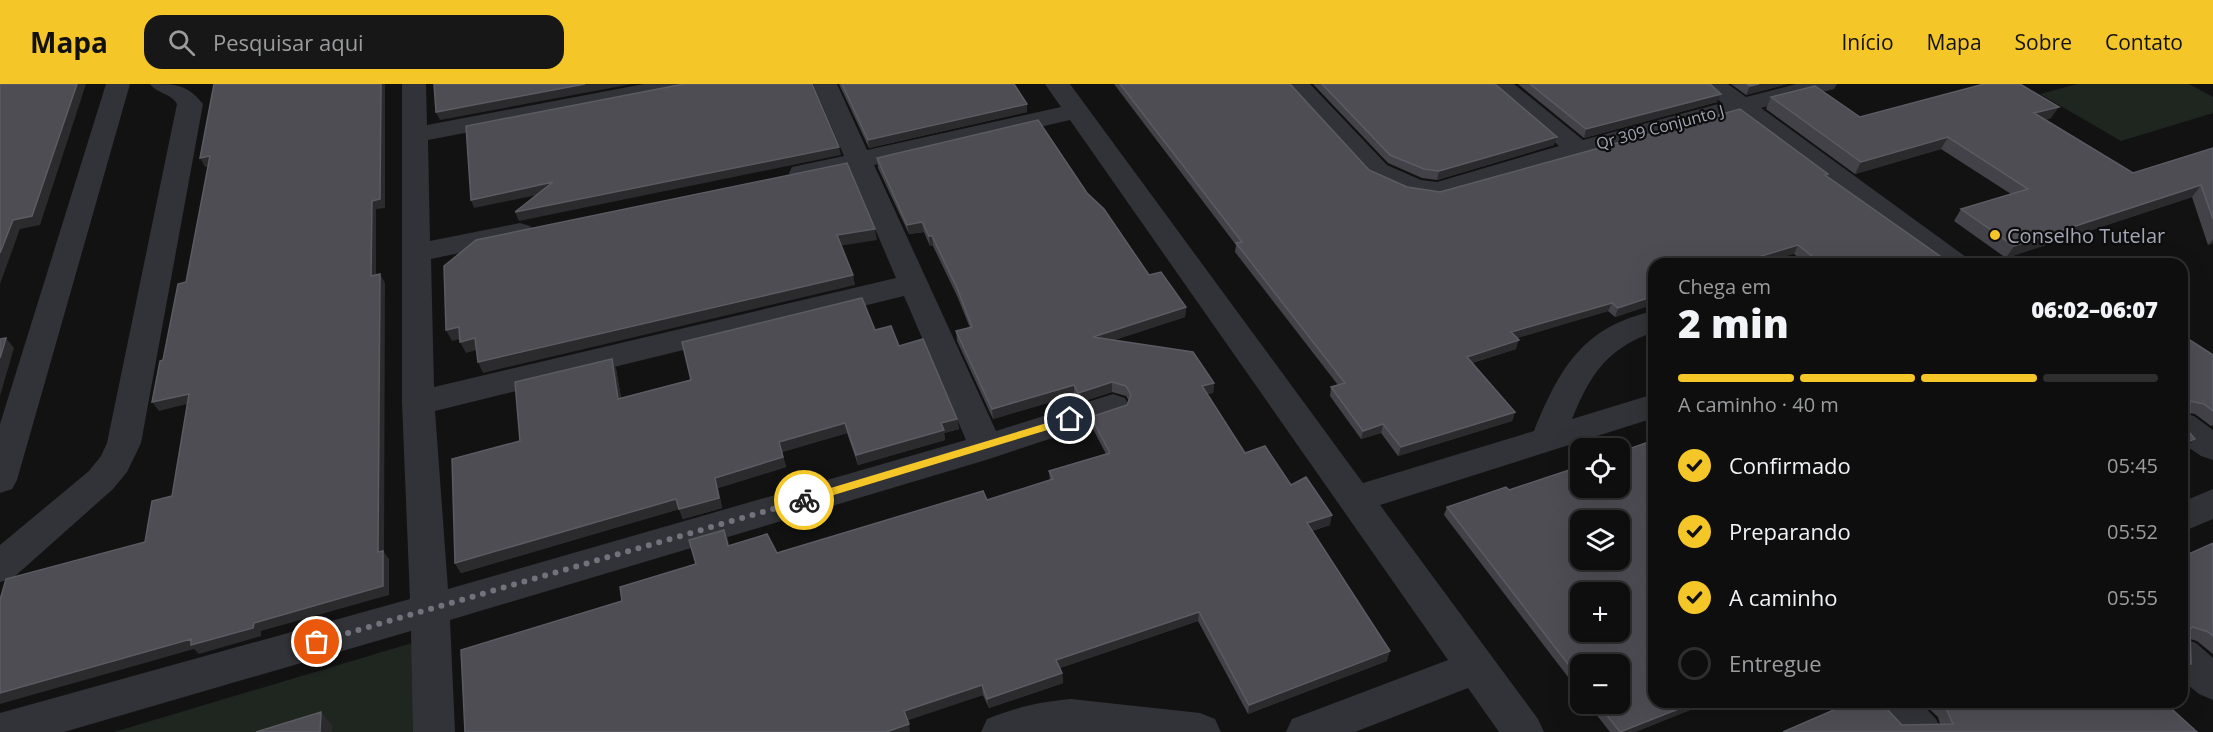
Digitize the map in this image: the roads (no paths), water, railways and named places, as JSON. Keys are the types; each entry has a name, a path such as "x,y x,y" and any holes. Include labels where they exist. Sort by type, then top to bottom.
{"street":[{"path":"0,480 118,84"},
{"path":"0,567 101,480 115,463 124,443 190,104 184,94 162,84"},
{"path":"414,84 418,403 430,610 434,732"},
{"path":"414,135 683,84"},
{"path":"825,84 986,447"},
{"path":"1057,84 1523,732"},
{"name":"Qr 309 Conjunto J","path":"1296,84 1378,171 1416,188 1438,190 1578,149 1825,84"},
{"path":"1499,84 1578,149"},
{"path":"1712,84 1948,258"},
{"path":"779,178 1075,111"},
{"path":"416,253 545,226"},
{"path":"418,403 913,284"},
{"path":"1547,441 1568,386 1590,354 1616,335 1634,326 1648,322"},
{"path":"0,732 430,610 986,447 1113,406"},
{"path":"1354,499 1648,408"},
{"path":"2188,430 2213,447"},
{"path":"2188,515 2213,503"},
{"path":"2188,660 2213,682"},
{"path":"1307,732 1475,667"},
{"path":"1899,708 1921,732"},
{"path":"1002,732 1037,720 1071,717 1200,732"}],"place":[{"name":"Conselho Tutelar","path":"1995,235"}]}
